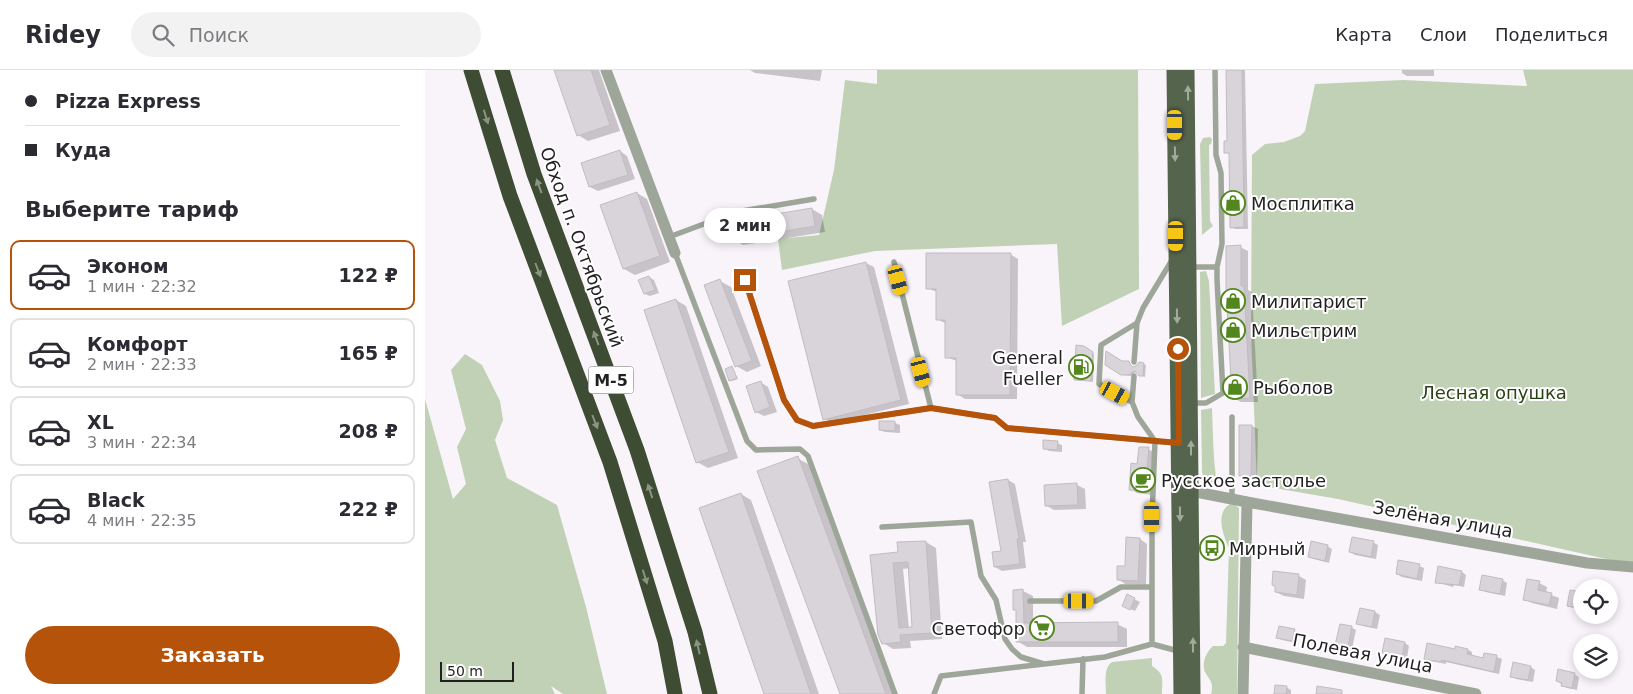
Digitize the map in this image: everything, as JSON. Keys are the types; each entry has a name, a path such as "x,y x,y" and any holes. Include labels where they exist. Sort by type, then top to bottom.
{"highway":[{"name":"М-5","path":"471,70 510,196 611,462 665,641 675,694"},
{"name":"Обход п. Октябрьский","path":"502,70 534,174 637,450 695,632 710,694"}],"main road":[{"path":"1175,70 1181,694"},
{"path":"1187,70 1193,694"}],"street":[{"path":"606,70 675,253"},
{"name":"Зелёная улица","path":"1191,491 1587,563 1633,567"},
{"path":"1243,694 1247,502"},
{"name":"Полевая улица","path":"1243,647 1476,694"},
{"path":"1177,694 1181,656"}],"lane":[{"path":"1191,403 1206,403 1223,393 1217,267 1221,244 1221,173 1216,155 1215,70"},
{"path":"669,237 736,212 814,199"},
{"path":"1135,362 1137,323 1143,308 1177,251"},
{"path":"675,253 747,441 756,450 800,449 808,456 895,694"},
{"path":"894,262 931,408"},
{"path":"1190,267 1217,267"},
{"path":"745,280 784,400 797,420 813,426 931,408 995,418 1007,428 1179,443"},
{"path":"1132,402 1099,384 1100,354 1101,345 1137,323"},
{"path":"1134,376 1132,402 1138,417 1155,441 1152,517 1152,644"},
{"path":"1232,417 1232,499"},
{"path":"881,527 971,522 981,576 996,600 1005,639 1012,650 1021,657 1044,664"},
{"path":"1030,600 1096,601 1121,587 1151,587"},
{"path":"934,694 941,676 1105,657 1152,644 1181,656"},
{"path":"1082,694 1083,659"}],"green space":[{"path":"877,70 1138,70 1139,289 1062,326 1057,244 875,251 782,270 778,239 819,235 834,170 845,80 877,84"},
{"name":"Лесная опушка","path":"1523,70 1633,70 1633,565 1338,499 1257,485 1251,332 1252,155 1265,144 1284,142 1300,136 1305,131 1315,84 1403,80 1527,86"},
{"path":"1210,137 1212,139 1209,145 1210,221 1213,226 1202,235 1200,144 1203,138"},
{"path":"1206,271 1209,281 1215,394 1201,398 1200,272"},
{"path":"465,354 482,365 500,401 503,420 495,440 507,478 557,505 586,607 607,694 563,694 551,686 555,694 425,694 425,399 453,499 466,484 457,447 466,429 451,370"},
{"path":"1212,408 1217,484 1213,488 1205,482 1202,472 1201,410"},
{"path":"1232,503 1239,508 1237,694 1211,694 1212,684 1205,672 1204,665 1205,658 1213,646 1223,646 1226,643 1229,548 1221,524 1223,512"},
{"path":"1152,658 1152,666 1162,677 1162,694 1106,694 1106,672 1112,662"}],"building":[{"path":"554,70 591,70 610,125 577,136"},
{"path":"1226,70 1242,70 1244,227 1230,228 1229,153 1224,153 1224,141 1227,141"},
{"path":"620,150 628,175 589,187 581,163"},
{"path":"637,192 660,256 623,269 600,205"},
{"path":"812,208 815,226 731,240 728,222"},
{"path":"1241,245 1241,286 1244,286 1250,398 1232,399 1226,287 1226,246"},
{"path":"926,253 1011,253 1010,395 956,395 956,358 945,358 945,320 936,320 936,289 926,289"},
{"path":"866,262 901,400 823,420 788,281"},
{"path":"649,276 655,290 644,294 638,280"},
{"path":"720,279 752,361 735,367 704,285"},
{"path":"676,299 729,452 696,463 644,310"},
{"path":"1076,345 1084,346 1093,352 1091,381 1074,380"},
{"path":"1106,351 1122,361 1129,361 1133,367 1139,362 1144,363 1143,376 1139,376 1135,371 1129,375 1121,375 1105,365"},
{"path":"732,366 737,378 729,381 725,369"},
{"path":"761,381 770,407 755,413 746,386"},
{"path":"879,421 895,421 895,431 879,430"},
{"path":"1239,425 1252,425 1251,476 1239,476"},
{"path":"1043,440 1058,441 1057,450 1043,449"},
{"path":"1139,447 1149,447 1145,491 1129,490 1131,463 1137,464"},
{"path":"798,456 886,694 840,694 757,471"},
{"path":"1008,479 1019,538 1017,539 1020,564 994,567 992,552 1001,551 989,482"},
{"path":"1077,483 1078,505 1045,506 1044,485"},
{"path":"741,493 811,694 764,694 699,508"},
{"path":"1126,537 1140,538 1138,581 1117,580 1117,566 1125,566"},
{"path":"1352,537 1374,541 1371,557 1349,552"},
{"path":"926,541 932,633 900,635 901,642 882,644 878,635 870,555 898,552 897,542","holes":["908,562 912,627 899,628 893,563"]},
{"path":"1311,541 1328,545 1325,561 1308,557"},
{"path":"1398,560 1420,564 1417,579 1396,574"},
{"path":"1438,566 1462,571 1459,585 1435,583"},
{"path":"1273,571 1299,574 1297,595 1275,592 1275,586 1272,585"},
{"path":"1482,575 1503,579 1500,594 1479,590"},
{"path":"1527,579 1540,581 1538,590 1552,593 1549,605 1523,600"},
{"path":"1023,589 1024,623 1118,622 1118,642 1016,642 1016,610 1013,610 1013,590"},
{"path":"1570,590 1573,591 1573,607 1567,606"},
{"path":"1127,594 1135,598 1130,610 1122,606"},
{"path":"1360,608 1375,611 1372,627 1356,624"},
{"path":"1340,624 1352,626 1348,647 1335,645"},
{"path":"1279,626 1295,629 1292,641 1276,638"},
{"path":"1385,638 1405,642 1402,657 1382,653"},
{"path":"1427,643 1455,649 1455,646 1468,649 1467,654 1483,658 1484,653 1497,655 1494,672 1442,660 1441,662 1424,659"},
{"path":"1513,662 1531,666 1528,680 1510,677"},
{"path":"1558,669 1573,673 1572,688 1561,686 1562,683 1556,681"},
{"path":"1275,685 1287,686 1286,694 1274,694"},
{"path":"1317,686 1342,690 1342,694 1316,694"}],"place":[{"name":"Мосплитка","path":"1233,203"},
{"name":"Милитарист","path":"1233,301"},
{"name":"Мильстрим","path":"1233,330"},
{"name":"General Fueller","path":"1081,367"},
{"name":"Рыболов","path":"1235,387"},
{"name":"Русское застолье","path":"1143,480"},
{"name":"Мирный","path":"1212,548"},
{"name":"Светофор","path":"1042,628"}],"route":[{"path":"745,280 784,400 791,414 797,420 813,426 931,408 995,418 1007,428 1179,443 1178,349"}]}
